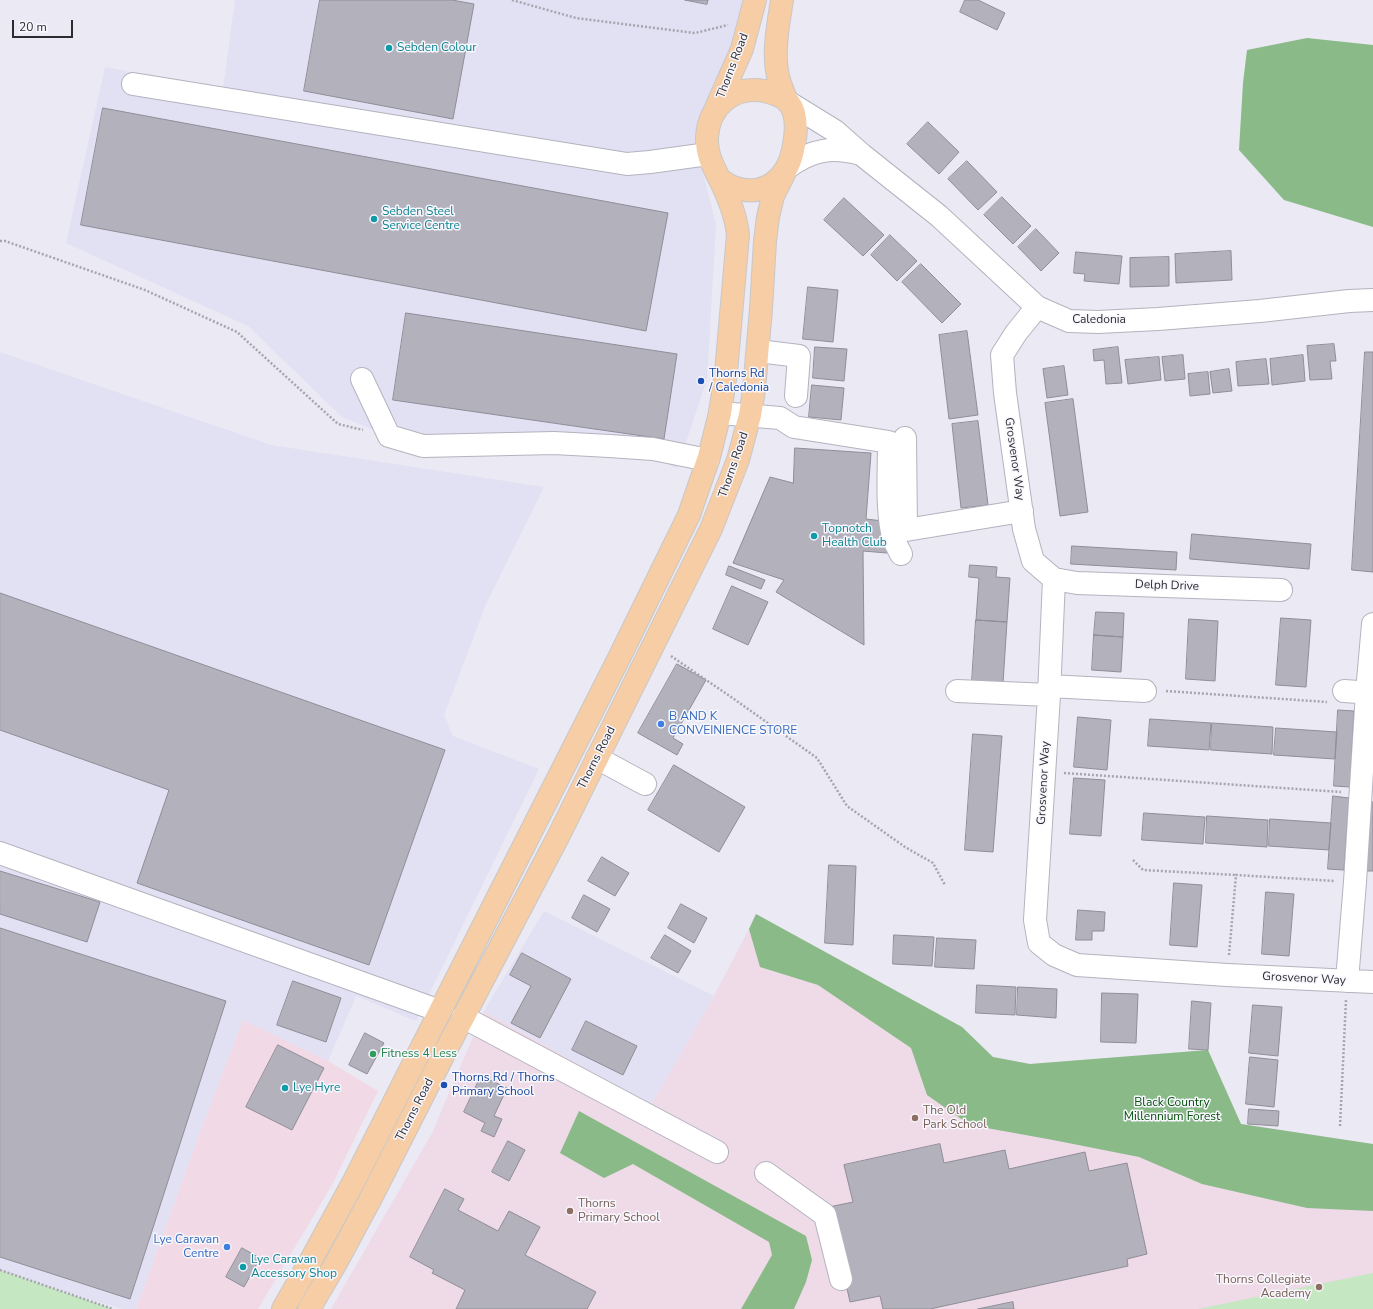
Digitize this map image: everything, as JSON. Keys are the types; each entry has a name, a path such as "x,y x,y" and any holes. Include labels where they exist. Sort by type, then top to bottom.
{"highway":[{"path":"782,0 776,55 779,79 788,102 793,110 796,122 796,137 793,152 786,171 774,184 759,190 744,190 732,187 720,179 712,167 708,154 707,138 710,122 716,109 725,99 736,93 749,90 772,92 788,102"},
{"name":"Thorns Road","path":"716,109 742,49 752,10"},
{"name":"Thorns Road","path":"309,1309 336,1263 368,1203 463,1016 558,837 711,529 738,460 750,415 758,350 765,240 768,217 773,196 786,171"},
{"name":"Thorns Road","path":"283,1309 354,1181 619,658 689,515 708,460 720,413 726,372 738,235 736,222 720,179"}],"street":[{"path":"133,84 627,164 708,154"},
{"name":"Caledonia","path":"788,102 835,131 861,154 939,216 1037,307 1070,321 1098,322 1158,320 1373,300"},
{"name":"Caledonia","path":"786,171 800,158 825,150 847,151 861,154"},
{"name":"Grosvenor Way","path":"1037,307 1016,333 1002,355 1005,392 1024,530 1033,561 1054,579 1035,920 1039,943 1054,955 1077,965 1373,982"},
{"path":"758,350 799,356 796,396"},
{"path":"362,379 389,436 423,446 554,443 653,449 708,460"},
{"path":"720,413 780,418 794,427 889,442 891,522 894,540 901,554"},
{"path":"906,438 906,530 1022,511"},
{"name":"Delph Drive","path":"1054,579 1077,583 1280,590"},
{"path":"1347,981 1360,793 1370,692 1373,624"},
{"path":"956,691 1153,691"},
{"path":"1339,697 1370,692"},
{"path":"597,758 645,784"},
{"path":"0,853 413,992 440,1011"},
{"path":"463,1016 717,1152"},
{"path":"766,1173 825,1215 841,1279"}],"path":[{"path":"512,0 576,18 695,33 752,10"},
{"path":"0,241 5,241 145,290 237,332 338,424 389,436"},
{"path":"654,645 817,758 847,806 905,847 933,863 945,885"},
{"path":"1153,691 1339,697"},
{"path":"1044,772 1360,793"},
{"path":"1133,860 1143,870 1236,875 1355,878"},
{"path":"1227,974 1236,875"},
{"path":"1340,1126 1347,981"},
{"path":"0,1270 113,1309"}],"shaded area":[{"path":"235,0 743,0 729,69 697,149 716,225 707,379 677,469 652,455 389,436 342,417 248,326 66,243 105,67 223,89"},
{"path":"0,352 271,445 544,487 486,604 444,715 453,736 539,769 416,1021 356,996 328,1061 243,1020 202,1126 136,1309 123,1309 74,1295 0,1270"},
{"path":"544,911 714,996 651,1105 484,1011"},
{"name":"The Old Park School","path":"756,914 962,1027 993,1057 1030,1064 1208,1050 1241,1124 1373,1144 1373,1309 331,1309 432,1133 484,1011 651,1105 714,996"},
{"path":"243,1020 328,1061 378,1091 332,1185 258,1309 136,1309 202,1126"}],"green space":[{"path":"1307,38 1373,45 1373,227 1284,200 1239,150 1243,83 1247,50"},
{"name":"Black Country Millennium Forest","path":"756,914 962,1027 993,1057 1030,1064 1208,1050 1241,1124 1373,1144 1373,1211 1307,1208 1202,1184 1139,1157 970,1125 927,1095 911,1048 818,985 760,967 749,929"},
{"path":"579,1111 806,1236 812,1260 806,1282 794,1309 741,1309 772,1255 769,1242 633,1164 604,1178 560,1153"},
{"path":"0,1270 113,1309 0,1309"},
{"name":"Thorns Collegiate Academy","path":"1373,1273 1373,1309 1198,1309"}],"building":[{"name":"Sebden Colour","path":"320,0 452,0 474,4 453,119 304,91"},
{"path":"685,0 708,0 707,4"},
{"path":"965,0 978,0 1005,13 997,30 960,12"},
{"name":"Sebden Steel Service Centre","path":"103,108 668,213 646,331 81,225"},
{"path":"928,122 959,152 939,174 907,144"},
{"path":"967,161 997,192 978,210 948,179"},
{"path":"1002,197 1031,226 1013,244 984,215"},
{"path":"844,198 884,235 863,256 824,220"},
{"path":"1036,229 1059,253 1041,271 1018,247"},
{"path":"890,235 917,261 897,281 871,255"},
{"path":"1231,251 1232,280 1176,283 1175,254"},
{"path":"1076,252 1122,256 1119,284 1084,281 1085,274 1074,273"},
{"path":"1169,257 1169,286 1130,287 1130,258"},
{"path":"921,264 961,304 942,323 902,282"},
{"path":"808,287 838,290 833,342 803,339"},
{"path":"406,313 677,354 664,439 393,400"},
{"path":"967,331 978,415 949,419 939,335"},
{"path":"1334,344 1336,361 1330,361 1332,379 1310,380 1307,346"},
{"path":"815,347 847,349 844,381 813,378"},
{"path":"1118,347 1122,383 1106,384 1104,360 1094,361 1093,350"},
{"path":"1365,352 1373,352 1373,572 1352,570"},
{"path":"1183,355 1185,379 1165,381 1162,357"},
{"path":"1303,355 1305,381 1272,385 1270,359"},
{"path":"1159,357 1161,380 1128,384 1125,360"},
{"path":"1266,359 1269,384 1238,386 1236,362"},
{"path":"1064,366 1068,395 1047,398 1043,369"},
{"path":"1229,369 1232,391 1213,393 1210,372"},
{"path":"1208,372 1210,394 1190,396 1188,374"},
{"path":"812,385 844,388 841,420 809,417"},
{"path":"1073,399 1088,512 1060,516 1045,403"},
{"path":"978,421 988,505 961,508 952,424"},
{"name":"Topnotch Health Club","path":"795,448 871,453 866,519 883,521 887,553 863,551 864,645 776,592 784,580 733,563 770,477 793,483"},
{"path":"1192,534 1311,544 1309,569 1190,559"},
{"path":"1072,546 1177,552 1176,570 1071,564"},
{"path":"970,565 997,567 996,577 1010,578 1007,622 976,620 979,578 969,577"},
{"path":"729,566 765,580 761,589 726,575"},
{"path":"732,586 768,602 748,645 713,629"},
{"path":"0,593 445,750 369,965 137,883 169,790 0,730"},
{"path":"1096,612 1124,613 1123,637 1094,635"},
{"path":"1281,618 1311,620 1306,687 1276,685"},
{"path":"1189,619 1218,621 1215,681 1186,679"},
{"path":"976,620 1007,622 1003,683 972,681"},
{"path":"1094,635 1123,637 1121,672 1092,670"},
{"path":"677,664 706,680 673,738 683,744 677,755 638,733"},
{"path":"1338,710 1354,711 1350,787 1334,786"},
{"path":"1078,717 1111,720 1107,770 1074,767"},
{"path":"1150,719 1211,723 1209,750 1148,746"},
{"path":"1212,723 1273,727 1272,754 1211,750"},
{"path":"1276,728 1337,732 1335,759 1274,755"},
{"path":"973,734 1002,736 993,852 965,850"},
{"path":"674,765 745,807 719,852 648,810"},
{"path":"1074,778 1105,780 1101,836 1070,834"},
{"path":"1333,796 1349,798 1344,870 1328,869"},
{"path":"1368,802 1373,802 1373,871 1366,871"},
{"path":"1144,813 1205,817 1203,844 1142,840"},
{"path":"1207,816 1268,820 1267,847 1206,843"},
{"path":"1270,819 1331,823 1329,850 1269,846"},
{"path":"602,857 629,873 615,896 588,881"},
{"path":"829,865 856,866 853,945 825,943"},
{"path":"0,871 100,902 87,942 0,914"},
{"path":"1174,883 1202,885 1197,947 1170,945"},
{"path":"1266,892 1294,894 1289,956 1262,954"},
{"path":"584,895 610,909 597,932 572,918"},
{"path":"681,904 707,918 694,943 668,928"},
{"path":"1078,910 1105,912 1104,931 1092,931 1092,940 1076,940"},
{"path":"0,928 226,1001 130,1299 0,1257"},
{"path":"665,935 691,951 678,973 651,958"},
{"path":"894,935 934,937 932,966 893,964"},
{"path":"937,938 976,940 974,969 935,967"},
{"path":"522,953 571,979 540,1038 511,1023 531,986 510,975"},
{"path":"293,981 341,998 326,1042 277,1025"},
{"path":"977,985 1016,987 1015,1015 976,1013"},
{"path":"1018,987 1057,989 1056,1018 1017,1015"},
{"path":"1102,993 1138,994 1136,1043 1101,1042"},
{"path":"1192,1001 1211,1003 1208,1050 1189,1049"},
{"path":"1253,1005 1282,1007 1278,1056 1249,1053"},
{"path":"586,1021 637,1046 623,1075 572,1050"},
{"path":"365,1033 384,1043 367,1074 349,1065"},
{"name":"Lye Hyre","path":"278,1045 324,1068 292,1130 246,1107"},
{"path":"1250,1057 1278,1060 1274,1107 1246,1104"},
{"path":"481,1076 507,1088 494,1116 502,1119 494,1137 481,1131 485,1123 464,1112"},
{"path":"1249,1109 1279,1111 1278,1126 1248,1124"},
{"path":"508,1141 525,1150 509,1181 492,1172"},
{"path":"940,1144 944,1163 1005,1150 1009,1169 1085,1152 1089,1171 1127,1163 1147,1254 1127,1259 1128,1266 930,1309 883,1309 880,1296 850,1302 829,1207 853,1202 844,1165"},
{"path":"445,1189 464,1199 458,1210 498,1231 509,1211 540,1227 525,1255 596,1292 587,1309 456,1309 465,1290 432,1273 434,1270 410,1257"},
{"name":"Lye Caravan Accessory Shop","path":"242,1248 260,1258 244,1287 226,1277"},
{"path":"1013,1302 1014,1309 978,1309"}],"place":[{"name":"Sebden Colour","path":"389,48"},
{"name":"Sebden Steel Service Centre","path":"374,219"},
{"name":"Thorns Rd / Caledonia","path":"701,381"},
{"name":"Topnotch Health Club","path":"814,536"},
{"name":"B AND K CONVEINIENCE STORE","path":"661,724"},
{"name":"Fitness 4 Less","path":"373,1054"},
{"name":"Thorns Rd / Thorns Primary School","path":"444,1085"},
{"name":"Lye Hyre","path":"285,1088"},
{"name":"The Old Park School","path":"915,1118"},
{"name":"Thorns Primary School","path":"570,1211"},
{"name":"Lye Caravan Centre","path":"227,1247"},
{"name":"Lye Caravan Accessory Shop","path":"243,1267"},
{"name":"Thorns Collegiate Academy","path":"1319,1287"}]}
